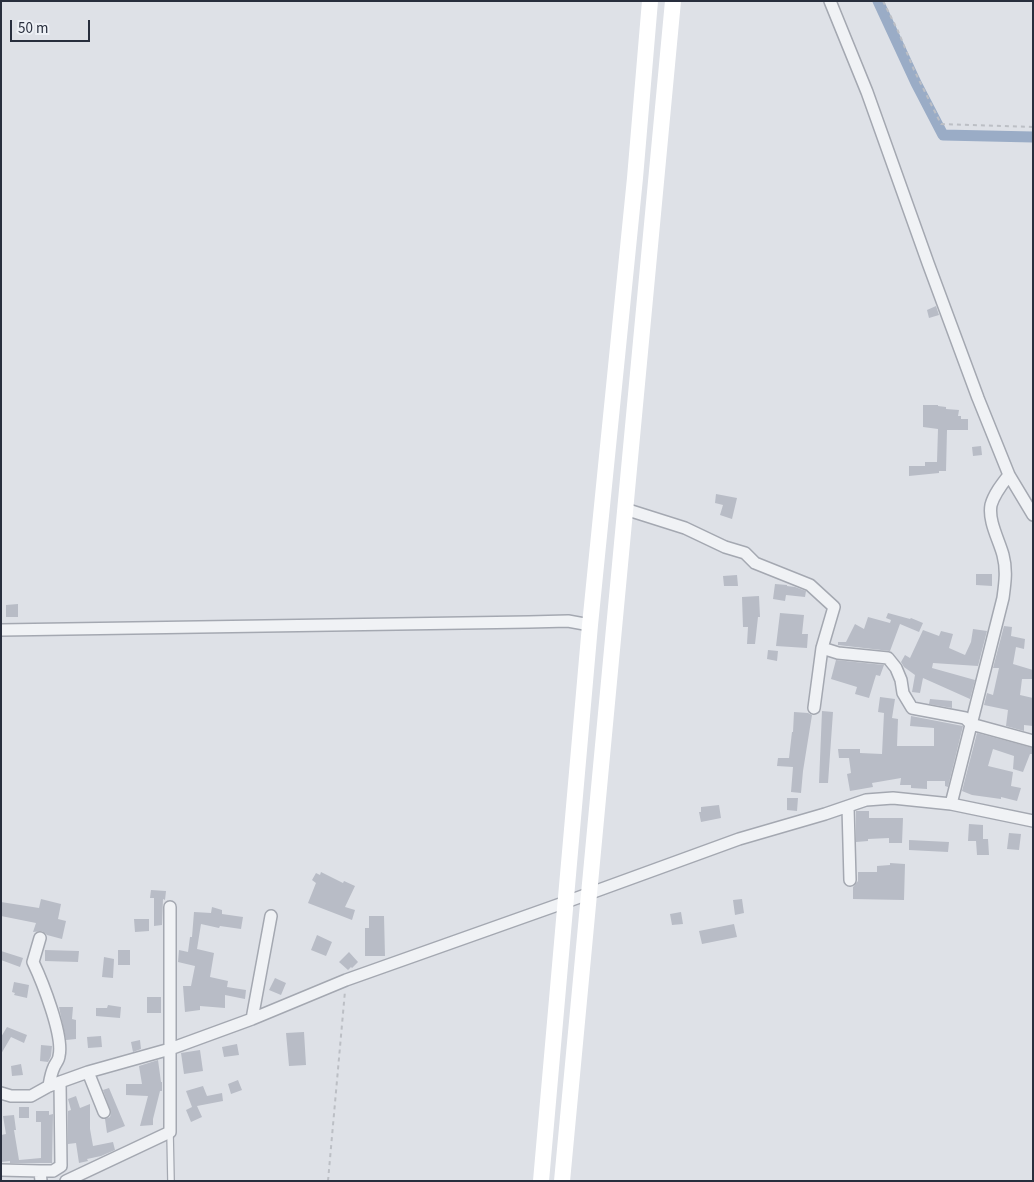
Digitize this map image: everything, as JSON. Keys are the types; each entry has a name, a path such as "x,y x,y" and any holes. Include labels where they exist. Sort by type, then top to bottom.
{"main road":[{"path":"541,1181 590,625 634,188 650,1"},
{"path":"562,1181 673,1"},
{"path":"586,675 609,680"}],"street":[{"path":"830,1 867,92 928,263 1009,475 1033,515"},
{"path":"951,804 993,642 1005,586 1005,566 992,521 991,509 996,494 1009,475"},
{"path":"625,509 685,528 725,547 745,553 755,563 810,585 834,607 822,648 814,708"},
{"path":"1,630 529,622 568,622 590,625"},
{"path":"822,648 838,653 888,658 896,668 901,680 903,693 912,708 965,718 971,724 1033,741"},
{"path":"1,1093 11,1096 31,1096 55,1084 88,1072 170,1049 252,1019 346,980 739,839 866,800 893,798 951,804 1033,821"},
{"path":"848,807 850,880"},
{"path":"66,1181 170,1132 170,907"},
{"path":"252,1019 271,916"},
{"path":"1,1170 40,1176 61,1166 53,1069 59,1056 58,1042 54,1019 45,989 33,962 40,938"},
{"path":"88,1072 104,1112"}],"lane":[{"path":"170,1132 171,1181"}],"path":[{"path":"883,1 941,124 1033,127"},
{"path":"328,1181 346,980"}],"building":[{"path":"936,306 939,315 929,318 927,310"},
{"path":"923,405 938,405 946,407 946,409 959,410 958,416 961,416 961,419 968,419 968,430 947,430 946,471 909,476 909,466 925,466 925,462 937,462 938,429 923,427"},
{"path":"981,446 982,455 973,456 972,447"},
{"path":"716,494 737,498 732,519 720,515 723,505 715,503"},
{"path":"976,574 992,574 992,586 976,585"},
{"path":"737,575 738,586 724,586 723,576"},
{"path":"775,584 787,585 806,591 805,597 786,595 785,601 773,599"},
{"path":"759,596 760,617 758,617 755,644 747,644 748,627 743,627 742,597"},
{"path":"18,604 18,617 6,617 6,605"},
{"path":"780,613 804,615 802,634 808,634 807,648 776,646"},
{"path":"888,613 911,618 923,623 919,632 900,624 890,651 838,645 838,642 846,642 855,624 864,629 868,617 890,623 891,620 886,618"},
{"path":"1004,626 1012,627 1011,636 1025,639 1024,649 1016,647 1013,664 1033,670 1033,679 1022,679 1020,695 1033,698 1033,726 1024,725 1024,731 1006,726 1008,710 984,705 987,693 993,695 999,668 993,668"},
{"path":"973,629 987,631 978,666 933,663 932,668 975,680 970,699 923,678 920,693 912,692 915,675 904,667 901,662 905,655 910,658 923,630 939,636 941,631 953,634 949,648 965,655 971,642"},
{"path":"768,650 778,651 777,661 767,659"},
{"path":"836,660 884,665 880,676 876,675 869,698 855,694 857,687 831,679"},
{"path":"880,697 895,699 892,718 898,719 897,746 934,746 934,728 910,726 911,716 963,726 948,787 945,786 945,781 927,781 927,789 911,788 911,785 900,785 901,778 872,783 873,787 850,791 847,774 851,773 849,758 839,758 838,749 860,749 860,753 882,754 884,713 878,712"},
{"path":"930,699 952,701 952,708 929,704"},
{"path":"822,711 833,712 828,783 819,783"},
{"path":"794,712 812,715 801,793 791,792 793,767 777,766 778,758 789,758"},
{"path":"977,733 1033,748 1033,754 1030,754 1023,772 1013,769 1014,756 993,749 988,766 1013,772 1011,786 1021,788 1017,801 1001,797 1001,799 972,795 962,791"},
{"path":"787,798 798,798 797,811 787,810"},
{"path":"719,805 721,818 701,822 699,812 701,812 701,807"},
{"path":"856,811 869,811 869,818 903,818 902,843 889,843 889,838 868,839 868,841 856,842"},
{"path":"969,824 983,825 983,839 988,839 989,855 977,855 976,841 968,841"},
{"path":"1009,833 1021,834 1019,850 1007,849"},
{"path":"909,840 949,842 948,852 909,850"},
{"path":"890,863 905,864 904,900 853,899 853,887 858,881 858,872 877,872 877,866 890,865"},
{"path":"321,872 343,883 344,881 355,886 345,907 355,910 352,920 308,903 316,883 312,880 316,873 320,875"},
{"path":"151,890 166,891 165,900 163,899 162,925 154,926 154,898 150,898"},
{"path":"41,899 61,904 58,919 66,921 62,939 47,935 42,931 33,932 36,923 1,916 1,902 39,908"},
{"path":"742,899 744,913 735,915 733,900"},
{"path":"212,907 222,910 222,914 243,917 241,929 220,926 219,928 201,924 197,949 214,953 210,977 228,981 227,987 246,990 245,999 225,995 225,1008 200,1006 200,1010 185,1012 183,986 191,986 195,966 178,962 179,950 188,952 190,937 192,937 194,912 211,913"},
{"path":"681,912 683,924 672,925 670,914"},
{"path":"369,916 384,916 385,956 365,956 365,928 369,928"},
{"path":"134,919 149,919 149,931 135,932"},
{"path":"734,924 737,937 702,944 699,931"},
{"path":"317,935 332,942 326,956 311,950"},
{"path":"45,950 79,951 78,962 45,961"},
{"path":"118,950 130,950 130,965 118,965"},
{"path":"1,951 23,958 20,967 1,960"},
{"path":"349,952 358,962 348,970 339,962"},
{"path":"104,957 114,959 113,978 102,977"},
{"path":"275,978 286,983 281,995 269,990"},
{"path":"14,982 29,985 27,998 14,995 15,993 12,992"},
{"path":"147,997 161,997 161,1013 147,1013"},
{"path":"108,1005 121,1007 120,1018 96,1016 96,1008 107,1008"},
{"path":"59,1007 73,1007 72,1019 76,1020 76,1039 66,1040"},
{"path":"7,1027 27,1035 24,1043 11,1037 1,1054 1,1037"},
{"path":"304,1032 306,1065 289,1066 286,1033"},
{"path":"101,1036 102,1047 88,1048 87,1037"},
{"path":"140,1040 141,1049 133,1052 131,1042"},
{"path":"237,1044 239,1055 224,1057 222,1047"},
{"path":"41,1045 52,1046 48,1062 40,1061"},
{"path":"200,1050 203,1071 184,1074 181,1053"},
{"path":"158,1060 162,1091 160,1091 153,1125 140,1126 148,1096 126,1095 126,1084 142,1084 139,1066"},
{"path":"21,1064 23,1075 12,1076 11,1066"},
{"path":"238,1080 242,1090 231,1094 228,1084"},
{"path":"203,1086 207,1096 222,1093 223,1101 197,1106 202,1117 191,1122 186,1110 192,1107 186,1091"},
{"path":"109,1088 125,1126 107,1133 105,1119 110,1117 111,1113 103,1090"},
{"path":"76,1096 80,1108 90,1104 90,1129 93,1146 113,1142 115,1150 79,1163 76,1143 68,1144 68,1111 71,1110 68,1099"},
{"path":"19,1107 29,1107 29,1118 19,1118"},
{"path":"36,1111 49,1111 49,1115 53,1114 52,1163 1,1162 1,1135 6,1134 3,1116 14,1115 16,1130 14,1130 19,1160 41,1158 41,1122 36,1122"}],"waterway":[{"path":"878,1 916,83 943,135 1033,137"}]}
